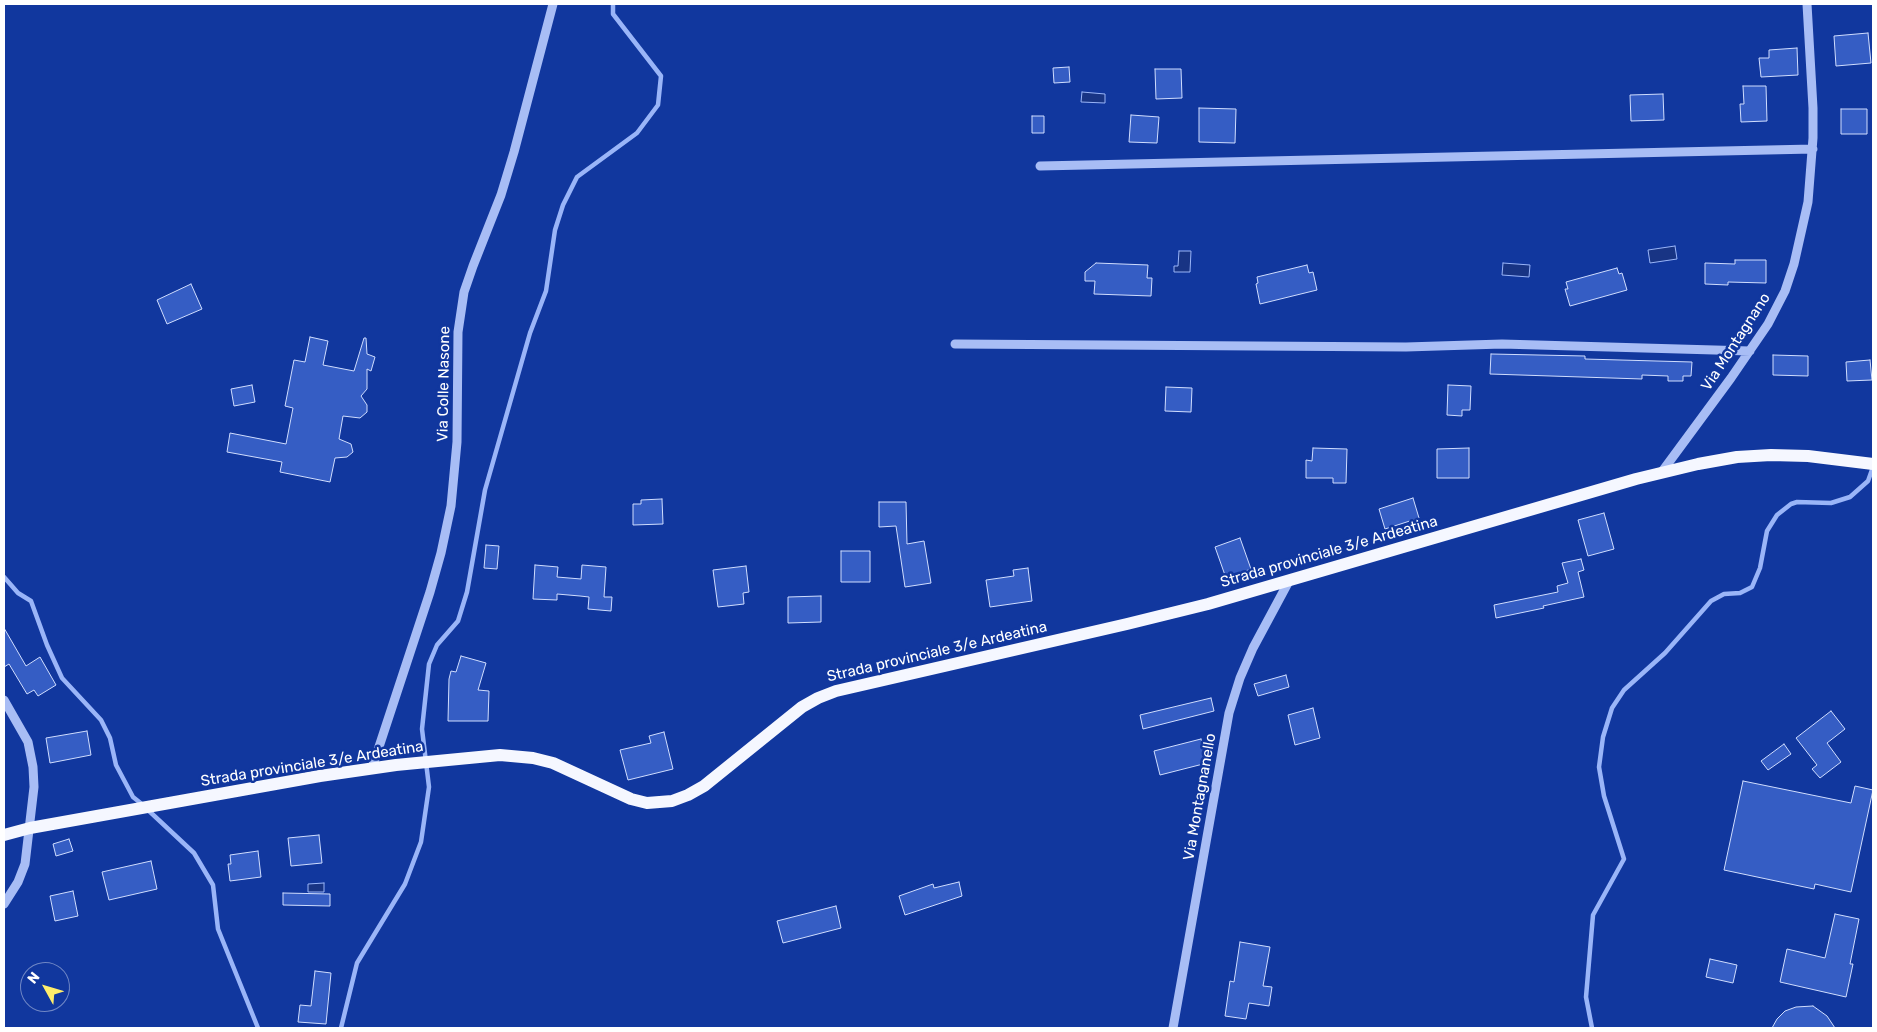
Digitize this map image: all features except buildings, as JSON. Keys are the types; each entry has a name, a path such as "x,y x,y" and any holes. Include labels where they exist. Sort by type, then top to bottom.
{"main road":[{"name":"Strada provinciale 3/e Ardeatina","path":"4,835 30,828 372,768 500,755 533,758 572,770 631,799 647,802 672,801 704,786 792,714 813,700 830,693 1127,624 1289,581 1661,473 1717,460 1758,455 1808,456 1873,464"}],"street":[{"name":"Via Colle Nasone","path":"372,768 415,640 441,553 448,522 458,442 458,332 464,292 496,210 514,152 553,4"},
{"name":"Via Montagnano","path":"1661,473 1750,351 1778,304 1794,264 1808,202 1813,149 1813,108 1807,4"},
{"path":"1040,166 1813,149"},
{"path":"955,344 1406,347 1502,344 1750,351"},
{"name":"Via Montagnanello","path":"1173,1028 1229,713 1240,678 1253,648 1289,581"},
{"path":"4,700 24,735 32,757 34,787 24,868 4,904"}],"water":[{"path":"1082,92 1105,94 1105,103 1081,102"},
{"path":"1675,246 1677,259 1650,263 1648,250"},
{"path":"1179,251 1191,251 1190,272 1174,272 1174,266 1178,266"},
{"path":"1503,263 1530,265 1529,277 1502,275"},
{"path":"324,883 324,892 308,892 308,884"}],"waterway":[{"path":"341,1028 357,963 405,884 421,842 429,787 422,729 429,664 437,645 458,621 467,592 485,490 530,333 546,291 555,230 563,205 577,177 637,133 658,105 661,76 613,14 613,4"},
{"path":"1592,1028 1586,997 1593,915 1624,859 1604,796 1599,767 1603,737 1612,708 1624,690 1665,653 1711,601 1724,594 1740,593 1752,587 1760,568 1767,531 1777,515 1791,504 1797,502 1831,503 1850,497 1868,481 1873,467"},
{"path":"4,577 18,593 31,601 47,645 62,678 101,720 110,738 116,765 133,797 143,805"},
{"path":"148,810 194,853 213,885 218,929 258,1028"}]}
